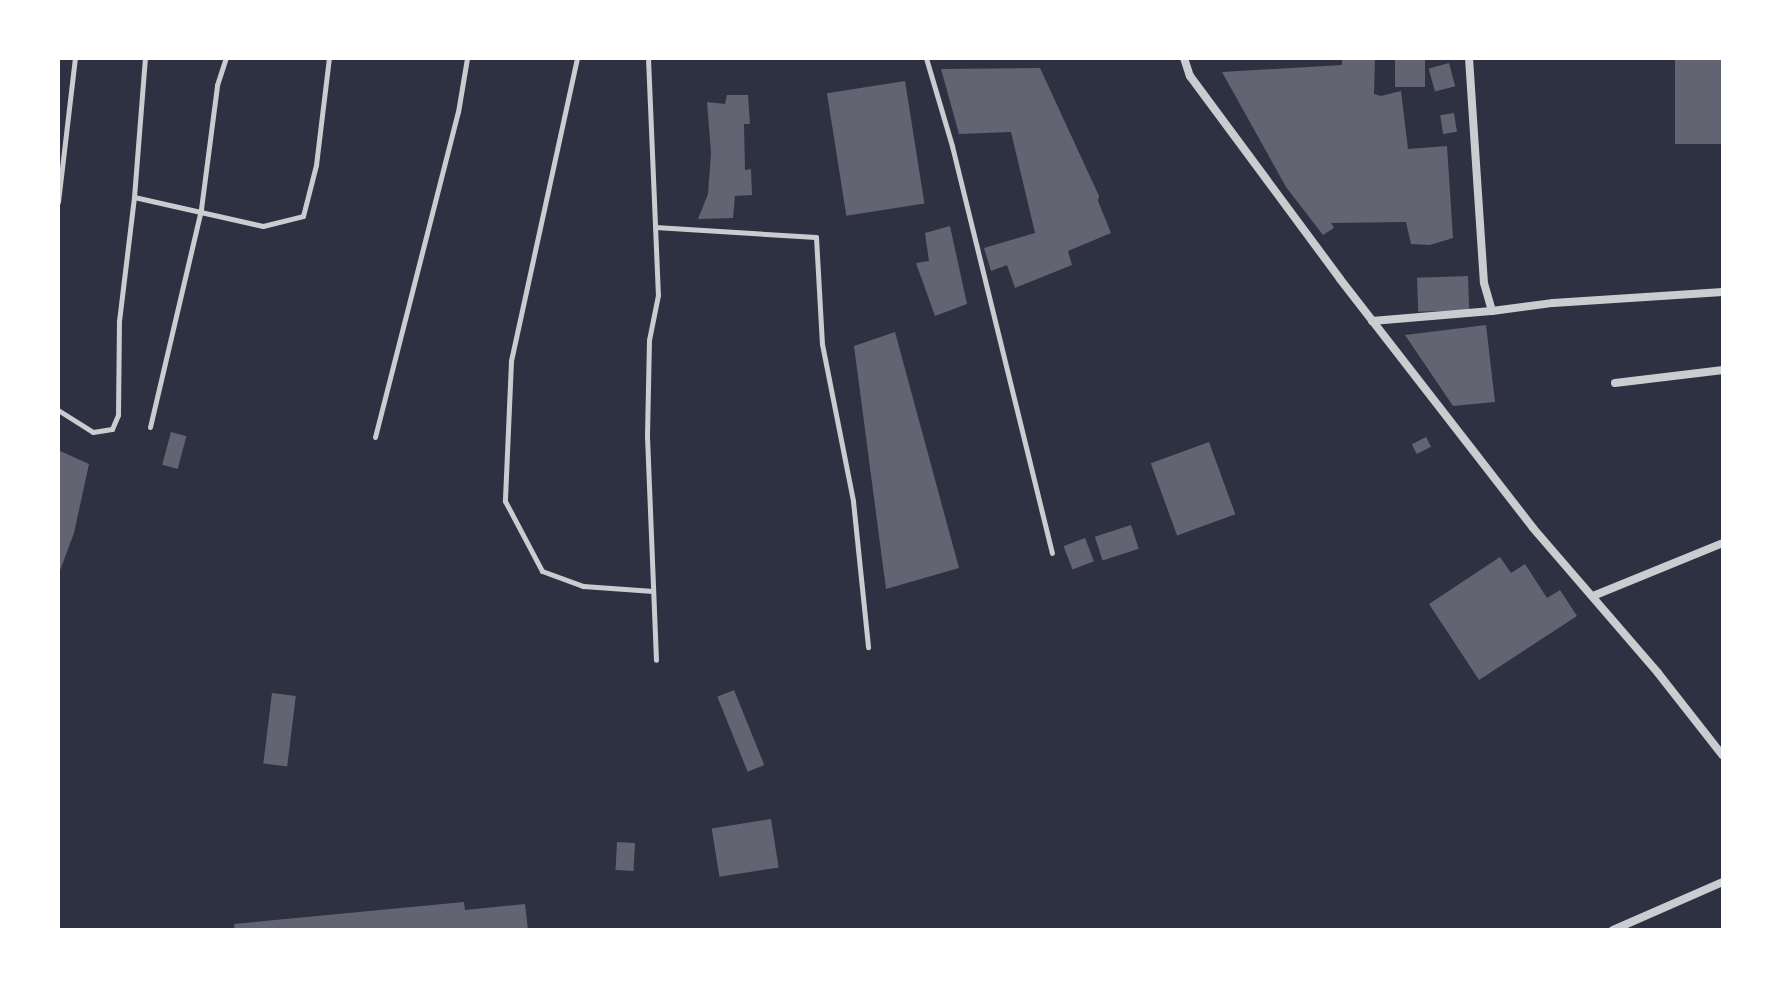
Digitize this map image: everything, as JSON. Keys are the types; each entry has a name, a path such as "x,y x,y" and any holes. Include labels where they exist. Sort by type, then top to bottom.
{"street":[{"path":"1184,58 1190,76 1372,321 1533,528 1593,596 1723,756"},
{"path":"1469,58 1484,283 1492,311"},
{"path":"1372,321 1553,303 1723,292"},
{"path":"1615,383 1723,370"},
{"path":"1593,596 1723,543"},
{"path":"1613,930 1723,882"}],"lane":[{"path":"58,202 75,58"},
{"path":"58,410 93,432 112,429 118,415 119,321 134,197 145,58"},
{"path":"150,427 201,209 217,85 226,58"},
{"path":"134,197 201,209 263,226 303,216 316,165 329,58"},
{"path":"375,437 458,112 467,58"},
{"path":"577,58 511,361 505,501 542,571 583,586 653,591"},
{"path":"648,58 658,295 649,340 647,436 656,660"},
{"path":"926,58 952,146 1052,553"},
{"path":"655,227 816,237 822,344 853,501 868,647"}],"building":[{"path":"1342,58 1375,58 1374,94 1381,96 1401,91 1408,149 1447,146 1453,238 1430,245 1411,244 1406,222 1331,223 1334,228 1323,235 1286,187 1222,72 1342,65"},
{"path":"1395,58 1425,58 1425,87 1395,87"},
{"path":"1675,59 1723,59 1723,144 1675,144"},
{"path":"1449,63 1455,86 1435,92 1429,68"},
{"path":"1040,68 1099,196 1098,201 1111,233 1068,251 1072,265 1015,288 1007,265 991,271 984,248 1035,233 1011,132 959,134 941,69"},
{"path":"905,81 924,203 846,216 827,93"},
{"path":"727,95 748,95 750,124 744,124 745,170 751,169 752,195 735,196 733,218 698,219 708,194 711,153 707,102 725,104"},
{"path":"1454,113 1457,132 1443,134 1440,115"},
{"path":"950,226 967,304 935,316 916,263 929,261 925,233"},
{"path":"1468,276 1469,310 1418,312 1417,278"},
{"path":"1486,325 1495,402 1453,406 1405,335"},
{"path":"895,332 959,568 886,589 854,346"},
{"path":"171,432 186,436 178,469 162,465"},
{"path":"1426,437 1431,447 1417,454 1412,444"},
{"path":"1209,442 1235,514 1177,536 1151,463"},
{"path":"58,450 89,464 74,533 58,576"},
{"path":"1131,525 1139,549 1103,561 1095,537"},
{"path":"1085,538 1094,561 1072,570 1064,546"},
{"path":"1500,557 1511,573 1525,564 1547,598 1560,590 1577,616 1479,680 1429,604"},
{"path":"734,690 764,765 748,772 717,697"},
{"path":"272,693 296,696 287,766 263,763"},
{"path":"771,819 779,867 719,877 712,828"},
{"path":"617,842 635,843 634,871 616,870"},
{"path":"464,902 465,910 525,904 528,930 235,930 234,924"}]}
